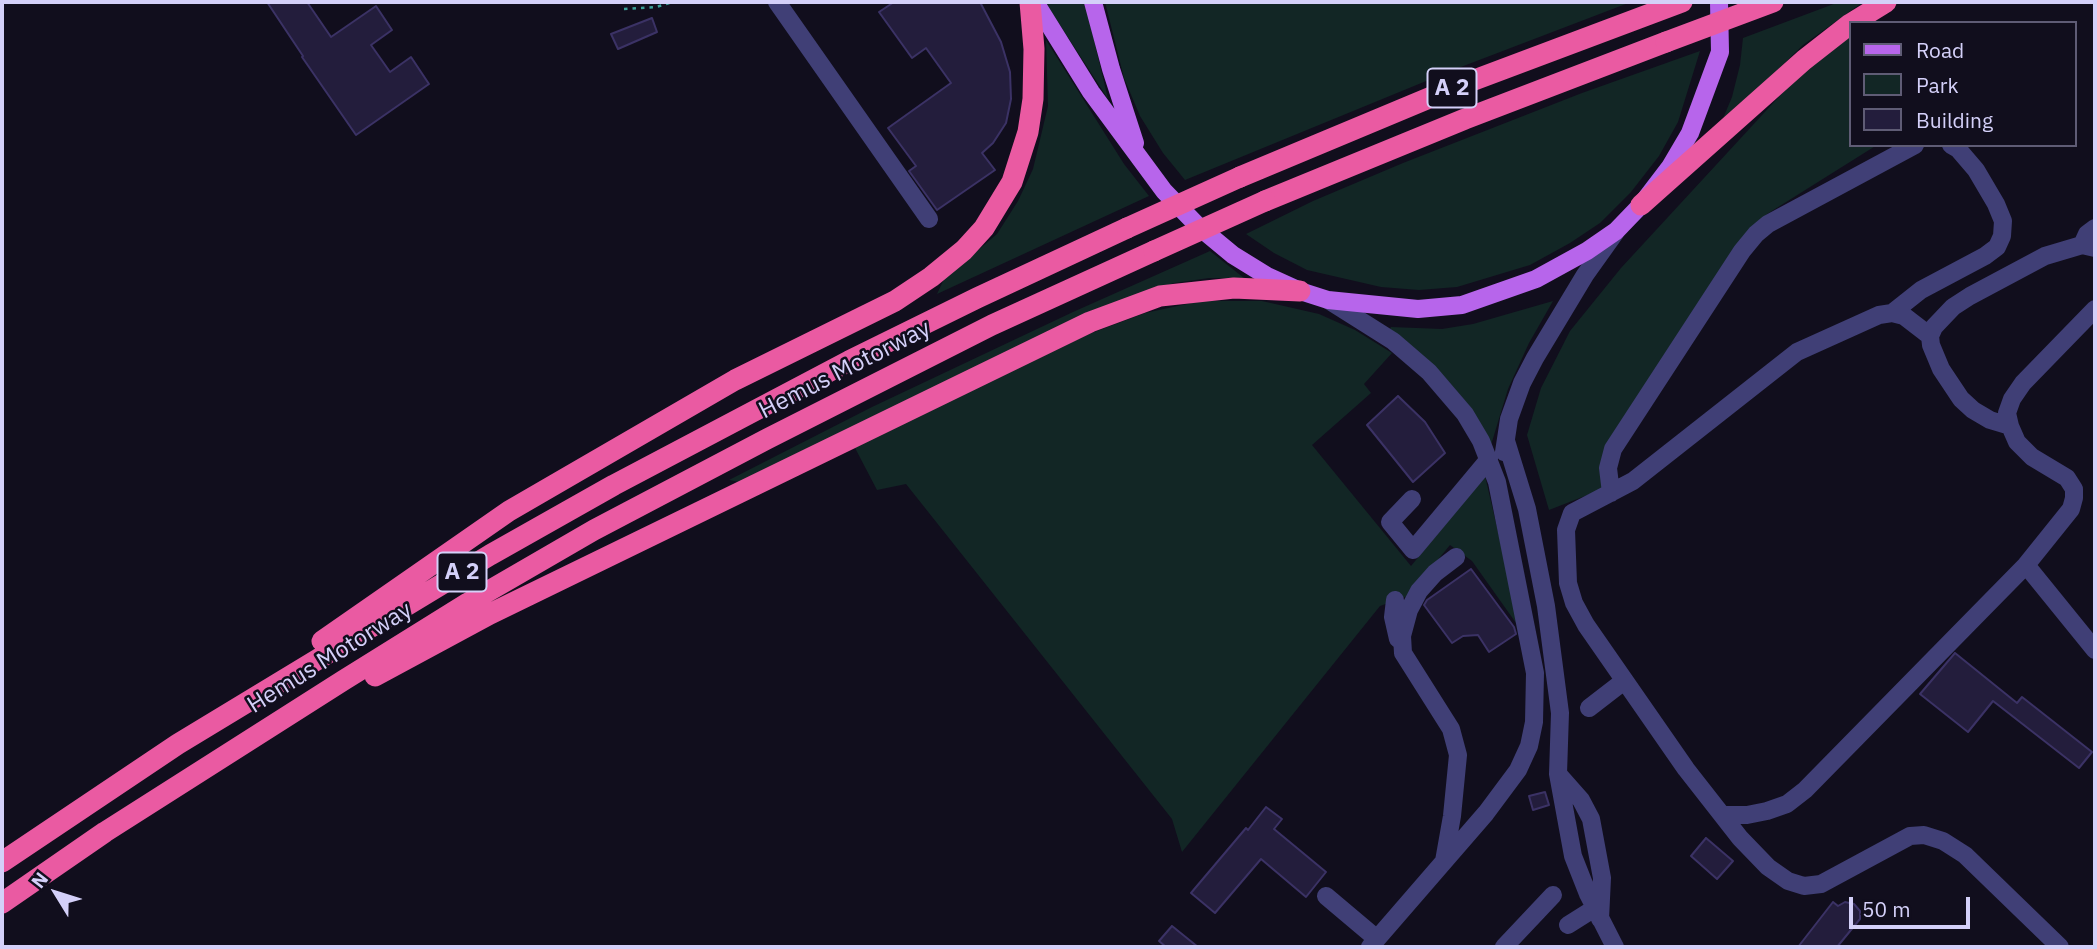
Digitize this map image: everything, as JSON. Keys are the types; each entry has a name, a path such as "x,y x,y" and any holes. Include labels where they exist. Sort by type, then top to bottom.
{"highway":[{"path":"178,744 509,511 735,380 895,301 964,250 984,228 1012,182 1028,132 1033,99 1033,2"},
{"name":"Hemus Motorway","path":"2,903 201,770 468,603 594,530 767,439 992,325 1265,201 1465,119 1773,2"},
{"path":"1854,21 1886,2"},
{"name":"Hemus Motorway","path":"2,862 178,744 445,582 614,485 849,361 977,298 1240,177 1453,88 1675,5"},
{"path":"1641,205 1804,60 1848,25"},
{"path":"201,770 489,614 1090,322 1160,296 1234,289 1300,291"}],"main road":[{"path":"1033,2 1091,92 1164,191 1198,226 1233,255 1267,276 1328,300 1418,309 1462,305 1536,279 1616,232 1670,167 1690,133 1720,52 1727,2"},
{"path":"1093,2 1140,158"},
{"path":"1719,2 1720,52"}],"street":[{"path":"777,2 929,219"},
{"path":"1611,493 1608,468 1613,449 1727,273 1756,234 1768,224 1910,147"},
{"path":"1892,313 1921,290 1985,256 1997,247 2002,236 2003,221 1996,204 1976,170 1954,147"},
{"path":"2010,426 1990,420 1973,410 1961,398 1941,369 1930,336 1940,319 1970,296 2045,256 2089,247 2087,234 2095,228"},
{"path":"1615,947 1597,913 1602,878 1591,819 1581,800 1558,774 1560,713 1546,606 1539,508 1506,441 1509,419 1522,383 1535,358 1585,275 1616,232"},
{"path":"1326,896 1373,943 1507,788 1518,771 1534,722 1535,673 1497,482 1481,441 1465,414 1429,372 1393,341 1328,300"},
{"path":"1722,815 1767,811 1787,804 1805,790 2026,565 2071,509 2074,489 2067,478 2032,457 2017,442 2007,413 2023,383 2095,309"},
{"path":"1930,336 1904,316 1892,313 1879,315 1797,352 1633,481 1581,507 1568,520 1568,583 1574,603 1586,625 1624,681 1722,815 1768,867 1788,881 1804,886 1821,884 1910,836 1924,835 1943,841 1965,855 2060,947"},
{"path":"1412,499 1390,522 1413,550 1489,460"},
{"path":"1403,653 1404,624 1419,591 1435,573 1456,557"},
{"path":"2026,565 2095,650"},
{"path":"1395,600 1393,617 1403,653 1451,729 1458,755 1444,861"},
{"path":"1589,708 1624,681"},
{"path":"1504,947 1553,895"},
{"path":"1568,925 1597,913"}],"path":[{"path":"624,9 656,7 673,2"}],"green space":[{"path":"1045,2 1085,2 1108,99"},
{"path":"1105,2 1631,2 1453,70 1185,180 1163,153 1140,116 1124,78"},
{"path":"1839,2 1863,2 1803,45 1719,128 1732,97 1743,38"},
{"path":"1848,35 1848,147 1874,147 1767,214 1743,238 1619,434 1608,487 1549,510 1527,435 1541,388 1570,331 1621,268 1787,88"},
{"path":"1046,40 1124,164 1149,196 937,294 944,279 997,234 1018,201 1033,169 1048,106"},
{"path":"1700,51 1678,122 1659,156 1631,192 1600,223 1530,265 1457,287 1419,290 1381,287 1307,270 1274,253 1246,234 1313,201 1403,163 1582,93"},
{"path":"1210,251 1244,278 1209,278 1174,283 1124,299 739,482 729,480 872,407"},
{"path":"1201,301 1262,301 1319,314 1355,330 1392,353 1364,384 1371,393 1312,445 1411,566 1485,476 1521,630 1472,561 1450,545 1408,596 1380,606 1182,852 1172,819 906,484 877,490 854,446 1089,334 1145,313"},
{"path":"1553,301 1529,343 1508,389 1491,445 1470,407 1450,383 1427,359 1390,329 1442,329 1473,324"}],"building":[{"path":"267,2 307,2 331,37 376,6 392,30 371,45 390,72 411,57 429,84 356,135"},
{"path":"894,2 980,2 1001,42 1010,72 1011,99 1006,123 993,143 982,153 995,170 937,210 909,171 916,166 888,128 951,83 926,48 912,58 879,12"},
{"path":"652,18 657,32 618,49 611,34"},
{"path":"1398,396 1425,422 1445,453 1413,482 1367,425"},
{"path":"1471,569 1514,627 1516,634 1489,652 1478,635 1463,636 1452,643 1424,605 1427,600"},
{"path":"1955,653 2017,703 2022,697 2092,752 2079,768 1993,701 1968,732 1920,694"},
{"path":"1545,792 1549,805 1533,810 1529,796"},
{"path":"1266,807 1282,819 1274,829 1326,872 1306,897 1261,859 1215,913 1191,893"},
{"path":"1706,838 1733,861 1717,879 1691,856"},
{"path":"1833,902 1838,906 1845,902 1854,904 1860,911 1860,919 1837,947 1798,947"},
{"path":"1172,926 1198,947 1166,947 1159,941"}]}
